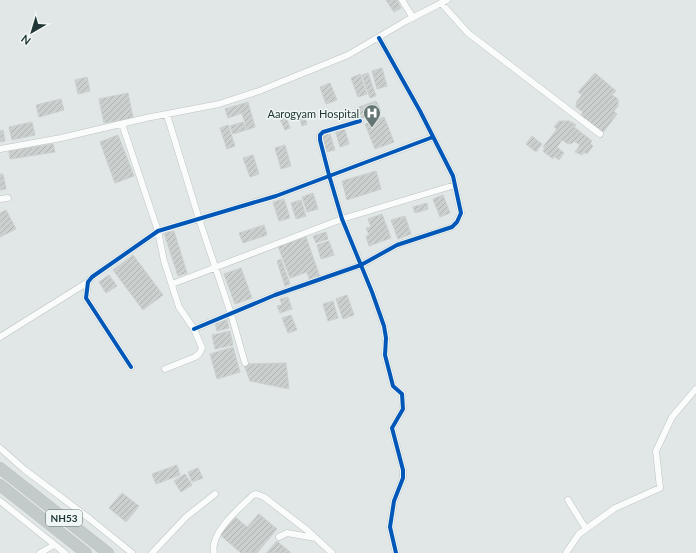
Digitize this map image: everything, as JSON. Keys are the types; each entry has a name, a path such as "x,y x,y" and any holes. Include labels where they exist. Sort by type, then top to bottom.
{"highway":[{"name":"NH53","path":"1,469 108,553"},
{"name":"NH53","path":"0,485 86,553"}],"street":[{"path":"402,0 413,18"},
{"path":"0,149 61,138 219,104 259,91 348,55 444,1 468,33 600,134"},
{"path":"194,329 275,296 361,265 397,245 452,227 457,222 461,213 453,176 378,38"},
{"path":"167,115 199,219 231,314 245,363"},
{"path":"360,121 324,132 320,135 329,175 342,219 372,292 384,326 386,338 385,355 393,386 402,394 403,409 392,428 403,470 403,478 394,501 390,528 396,553"},
{"path":"122,124 158,231 164,261 179,307 194,329 202,348 199,354 165,369"},
{"path":"0,337 88,282 92,277 158,231 276,196 433,137"},
{"path":"172,284 342,219 454,185"},
{"path":"0,200 8,198"},
{"path":"88,282 86,298 131,367"},
{"path":"566,553 579,534 615,508 660,488 656,451 672,417 696,389"},
{"path":"0,448 25,470 132,553"},
{"path":"152,553 186,517 215,494"},
{"path":"214,553 216,537 227,522 253,495 256,494 264,497 317,539 332,553"},
{"path":"568,500 586,529"},
{"path":"1,501 65,553"},
{"path":"279,537 287,533 317,539"},
{"path":"41,553 54,545"}],"building":[{"path":"386,0 397,0 401,8 394,12"},
{"path":"382,68 387,86 377,89 372,71"},
{"path":"368,73 376,96 370,98 362,75"},
{"path":"595,73 616,91 612,95 618,99 618,106 614,111 617,114 602,134 580,117 583,112 576,107 577,101 582,95 578,92"},
{"path":"360,74 367,94 358,97 351,78"},
{"path":"87,77 90,91 78,94 75,80"},
{"path":"330,83 337,100 326,104 320,87"},
{"path":"128,93 133,118 104,123 99,99"},
{"path":"61,99 64,110 39,117 36,105"},
{"path":"376,101 381,111 362,118 361,114 358,115 356,108"},
{"path":"248,102 255,127 247,130 242,113 228,118 225,109"},
{"path":"285,115 290,128 285,130 279,117"},
{"path":"304,115 307,124 302,126 299,116"},
{"path":"384,117 394,142 375,149 365,124"},
{"path":"559,121 569,121 576,125 574,127 592,141 590,143 593,146 587,154 584,152 582,155 575,152 580,145 574,141 571,144 568,144 562,140 557,147 564,153 559,160 554,156 553,159 543,151 545,148 543,147 557,129 554,127"},
{"path":"32,122 35,135 12,140 9,127"},
{"path":"243,122 246,130 233,134 230,126"},
{"path":"228,125 235,146 227,149 220,128"},
{"path":"344,127 349,144 340,147 335,130"},
{"path":"3,130 5,141 0,142 0,131"},
{"path":"329,131 335,150 326,152 320,134"},
{"path":"118,135 134,176 115,183 100,142"},
{"path":"532,136 542,144 536,152 526,144"},
{"path":"53,144 55,152 10,159 9,151"},
{"path":"285,145 291,166 281,169 275,148"},
{"path":"253,155 259,174 250,177 243,158"},
{"path":"376,171 381,189 347,200 342,181"},
{"path":"0,174 3,174 6,189 0,190"},
{"path":"313,193 318,209 307,212 302,197"},
{"path":"443,195 450,213 440,217 433,199"},
{"path":"284,199 290,218 279,221 273,202"},
{"path":"301,200 306,216 296,219 291,203"},
{"path":"427,203 428,209 415,213 413,207"},
{"path":"6,210 16,229 0,237 0,213"},
{"path":"382,214 391,238 369,246 366,236 369,235 366,228 371,227 368,219"},
{"path":"405,216 411,234 398,239 391,220"},
{"path":"264,225 267,235 243,243 239,233"},
{"path":"174,231 187,273 178,276 164,233"},
{"path":"326,232 328,239 316,243 313,236"},
{"path":"306,237 320,277 310,281 307,272 290,278 278,246"},
{"path":"329,241 334,255 321,259 317,245"},
{"path":"133,255 163,295 143,310 113,270"},
{"path":"281,259 290,284 285,286 277,261"},
{"path":"241,268 252,298 235,304 224,274"},
{"path":"109,275 117,286 106,293 99,282"},
{"path":"347,295 354,315 343,319 336,299"},
{"path":"288,297 292,309 280,313 277,306 282,305 280,299"},
{"path":"333,301 338,318 328,321 323,304"},
{"path":"291,315 297,330 288,333 282,318"},
{"path":"227,320 229,328 217,331 215,323"},
{"path":"230,331 233,345 215,349 212,335"},
{"path":"233,347 240,372 217,379 210,354"},
{"path":"286,363 289,389 250,381 244,364"},
{"path":"177,465 180,475 156,484 152,474"},
{"path":"198,468 203,478 192,482 188,472"},
{"path":"185,474 192,485 181,492 174,481"},
{"path":"122,493 139,506 126,522 109,508"},
{"path":"259,514 277,529 257,553 241,553 219,534 234,516 247,527"},
{"path":"277,541 291,553 266,553"}],"cycle path":[{"path":"194,329 275,295 361,265 397,245 452,227 457,222 461,213 453,176 420,111 379,38"},
{"path":"360,121 323,132 320,135 320,140 342,219 372,292 384,326 386,338 385,355 393,386 402,394 403,409 392,428 403,470 403,478 394,501 390,527 396,553"},
{"path":"131,367 86,298 88,282 92,277 158,231 276,196 433,137"}],"place":[{"name":"Aarogyam Hospital","path":"372,128"}]}
